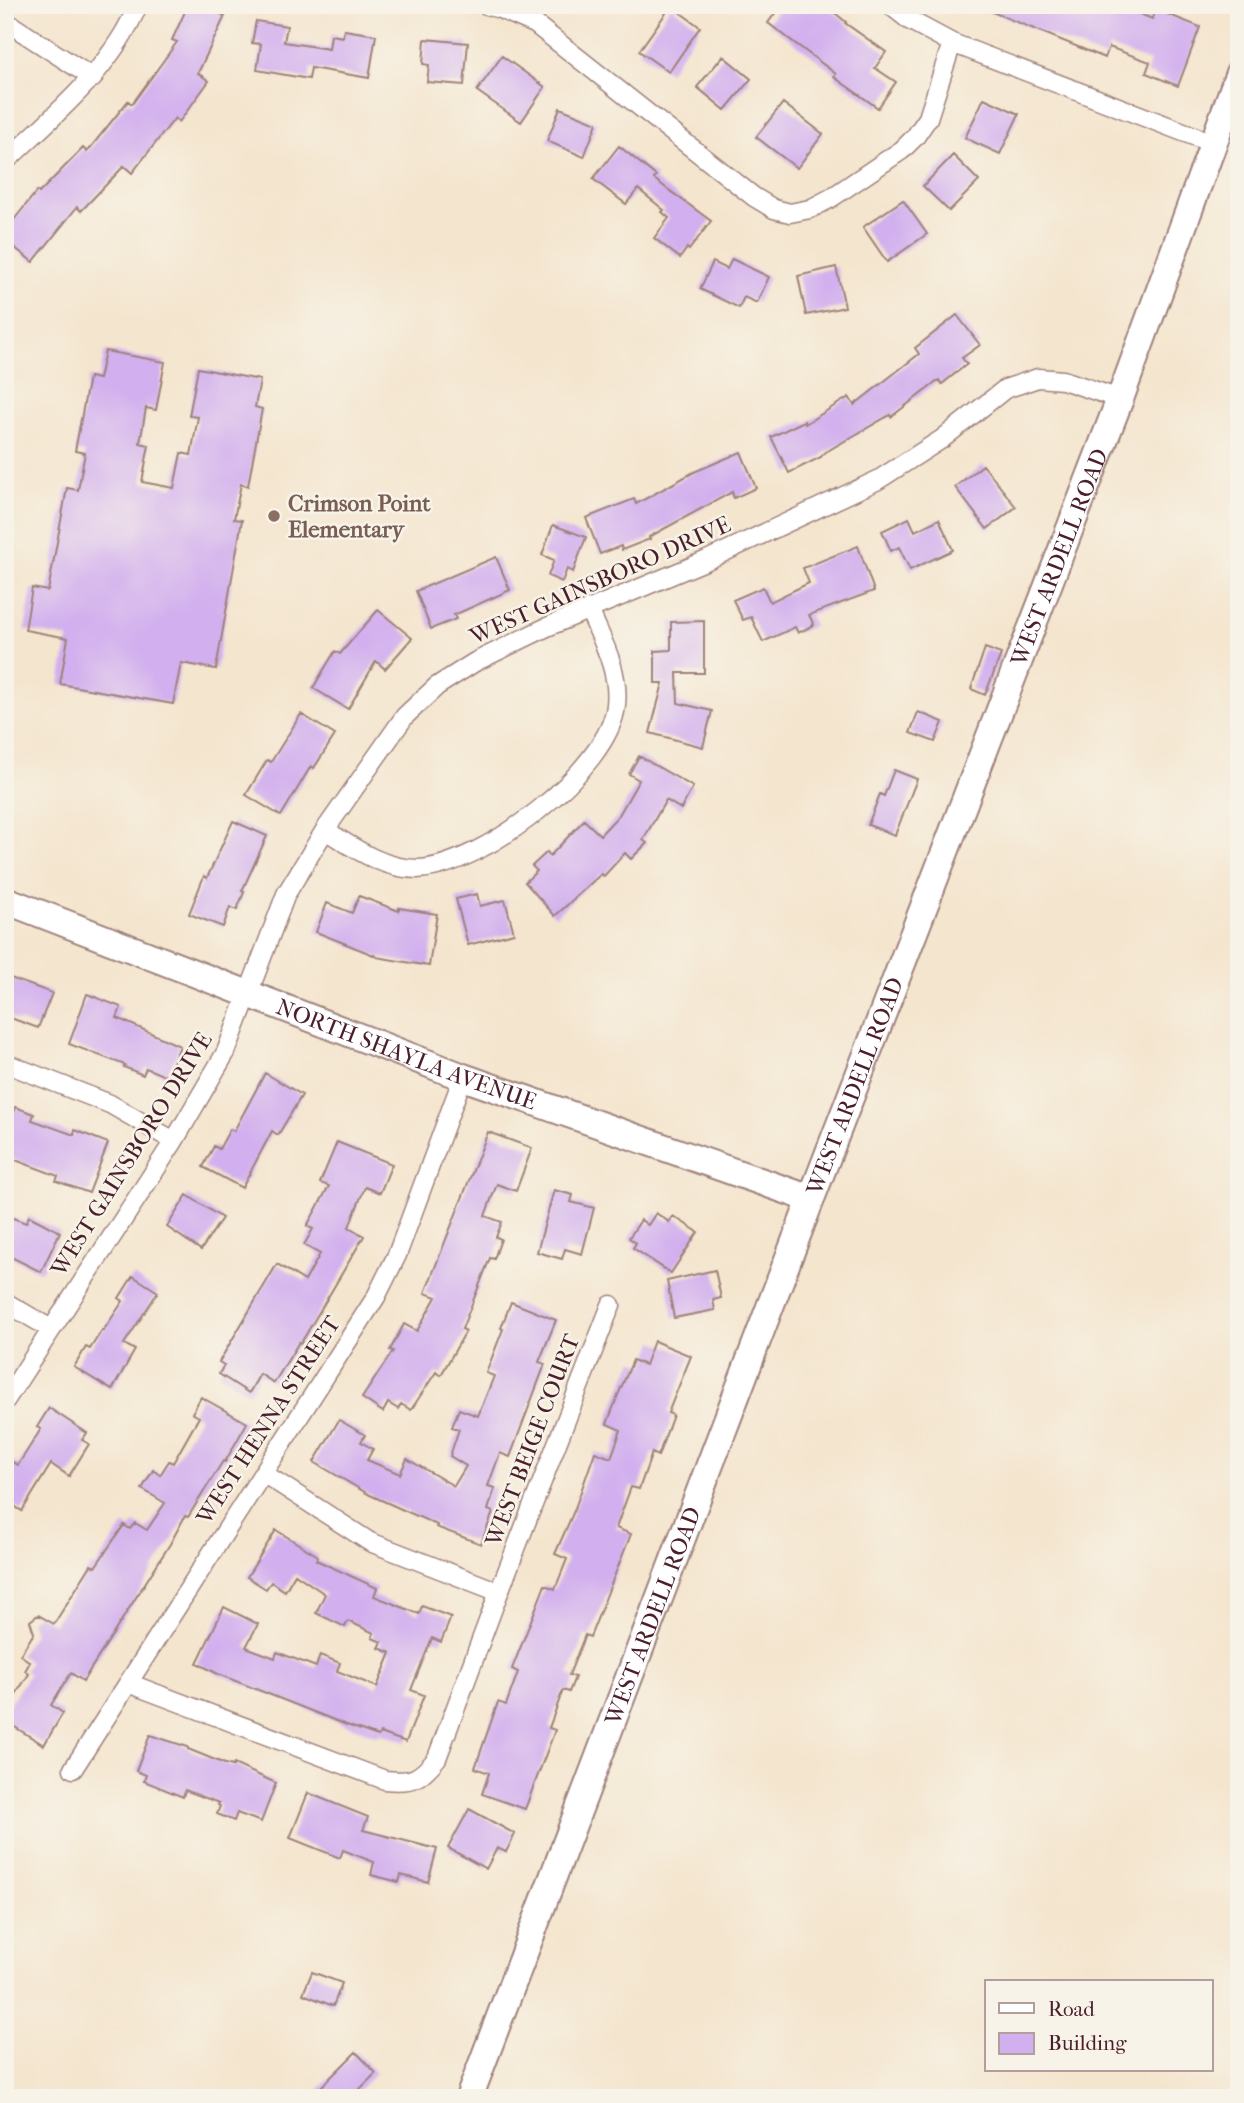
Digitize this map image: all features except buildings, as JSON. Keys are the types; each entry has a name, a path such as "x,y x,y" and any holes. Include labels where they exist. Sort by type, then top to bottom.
{"street":[{"path":"5,162 93,78 133,18 138,5"},
{"path":"485,5 535,24 754,197 774,209 790,213 810,209 831,198 902,150 915,137 928,118 953,43"},
{"path":"890,5 908,20 953,43 1212,143"},
{"path":"5,21 93,78"},
{"name":"WEST ARDELL ROAD","path":"469,2098 811,1199 1120,399 1239,74"},
{"name":"WEST GAINSBORO DRIVE","path":"5,1401 174,1141 226,1052 286,894 325,830 405,716 437,686 475,662 589,609 705,561 878,480 942,439 1005,389 1038,378 1063,380 1120,399"},
{"path":"325,830 373,859 416,869 436,867 490,844 553,798 597,751 609,730 616,706 612,664 589,609"},
{"name":"NORTH SHAYLA AVENUE","path":"5,900 463,1077 811,1199"},
{"path":"5,1063 110,1104 174,1141"},
{"name":"WEST HENNA STREET","path":"72,1769 376,1297 397,1255 463,1077"},
{"path":"5,1302 51,1329"},
{"name":"WEST BEIGE COURT","path":"128,1683 385,1780 415,1780 426,1772 437,1758 611,1305"},
{"path":"263,1473 370,1542 499,1592"}],"place":[{"name":"Crimson Point Elementary","path":"274,516"}]}
